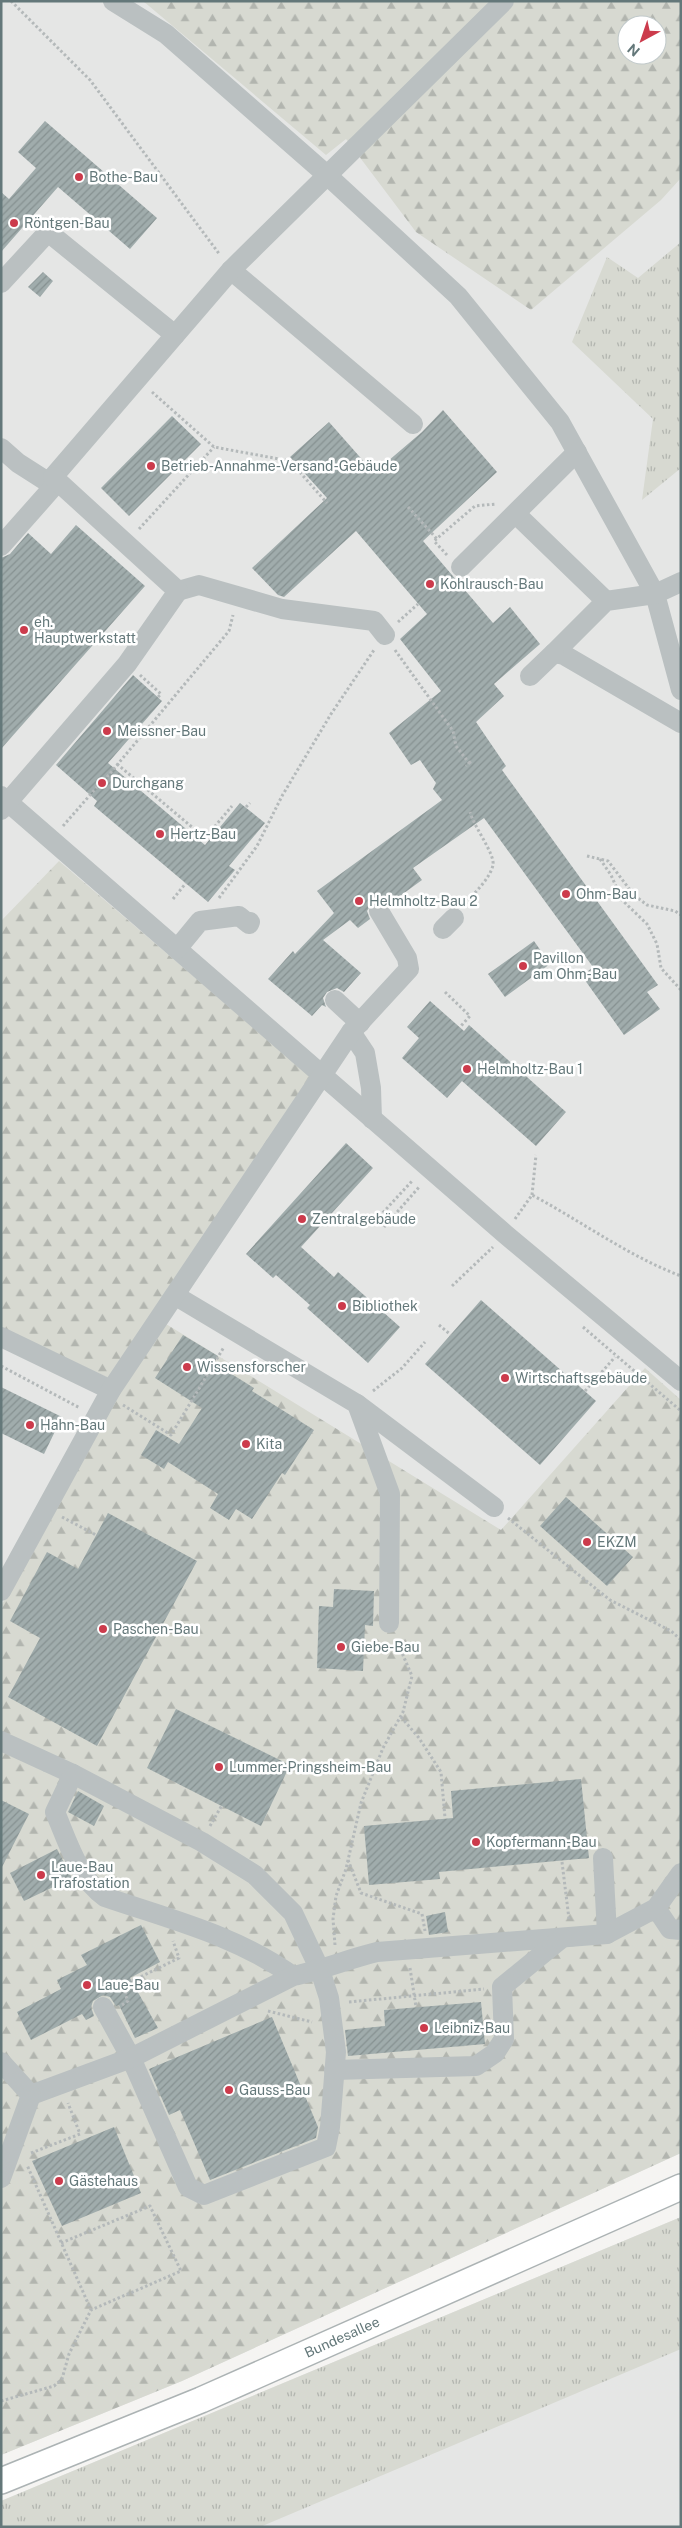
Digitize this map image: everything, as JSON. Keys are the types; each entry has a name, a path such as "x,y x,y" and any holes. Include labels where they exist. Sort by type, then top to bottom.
{"main road":[{"name":"Bundesallee","path":"1,2481 200,2400 681,2187"}],"lane":[{"path":"114,1 166,34 328,176 458,296 560,422 577,452 655,594 681,690"},
{"path":"1,546 138,379 231,270 504,1"},
{"path":"1,283 48,232 175,335"},
{"path":"231,270 413,424"},
{"path":"1,448 18,463 54,482 126,543 178,591"},
{"path":"458,559 516,514 577,452"},
{"path":"516,514 606,601"},
{"path":"530,676 606,601 655,594 681,582"},
{"path":"384,635 374,621 282,609 238,598 199,585 178,591 127,664 4,803 52,840 505,1234 681,1381"},
{"path":"554,653 564,655 681,723"},
{"path":"1,1592 109,1393 176,1296 322,1075 356,1027 409,969 407,958 379,911"},
{"path":"177,949 200,921 239,916 249,924 250,922"},
{"path":"335,1000 356,1027 365,1053 371,1088 372,1119"},
{"path":"176,1296 357,1404 494,1507"},
{"path":"1,1337 109,1393"},
{"path":"357,1404 390,1494 389,1623"},
{"path":"1,1742 73,1774 202,1842 255,1875 294,1913 320,1970 330,2004 336,2052 330,2127 326,2147 204,2195 188,2187 131,2058 104,2011"},
{"path":"73,1774 55,1812 86,1878 105,1897 232,1940 266,1957 293,1976"},
{"path":"603,1858 607,1934"},
{"path":"31,2094 131,2058 293,1976 320,1970 345,1959 377,1952 607,1934 656,1908 681,1873"},
{"path":"656,1908 670,1929 681,1930"},
{"path":"334,2070 476,2066 495,2053 504,2039 502,1987 567,1937"},
{"path":"1,2062 31,2094"},
{"path":"1,2178 31,2094"}],"path":[{"path":"11,1 90,80 231,270"},
{"path":"138,379 214,447 290,461 327,503"},
{"path":"126,543 214,447"},
{"path":"458,559 449,558 434,541 475,506 506,504 516,514"},
{"path":"408,507 437,539"},
{"path":"200,921 234,880 257,846 282,796 331,714 384,635 418,604"},
{"path":"107,777 228,631"},
{"path":"384,635 454,730 456,746 469,763"},
{"path":"127,664 153,690 161,694 158,697"},
{"path":"466,766 473,760"},
{"path":"117,764 205,838 232,806"},
{"path":"52,840 97,787"},
{"path":"246,807 250,803"},
{"path":"448,923 479,887 493,866 493,856 473,824 470,812"},
{"path":"587,856 608,861 634,895 647,905 675,911 681,915"},
{"path":"600,859 611,875 622,900 647,924 657,944 661,968 681,990"},
{"path":"173,899 186,883"},
{"path":"445,992 470,1016 460,1028"},
{"path":"452,1286 505,1234 532,1195 536,1155"},
{"path":"376,1220 426,1165"},
{"path":"532,1195 576,1218 653,1266 681,1276"},
{"path":"384,1227 408,1200"},
{"path":"439,1325 451,1335"},
{"path":"109,1393 171,1435 234,1330"},
{"path":"357,1404 402,1368 425,1342"},
{"path":"585,1391 615,1357"},
{"path":"1,1366 96,1416"},
{"path":"494,1507 610,1600 671,1631 681,1640"},
{"path":"46,1508 96,1535"},
{"path":"345,1959 335,1945 333,1919 336,1896 348,1860 362,1803 382,1748 400,1717 412,1676 389,1623"},
{"path":"400,1717 419,1738 441,1772 445,1818"},
{"path":"348,1860 361,1893 422,1914 430,1948"},
{"path":"562,1862 567,1937"},
{"path":"104,2011 128,2002 125,1994 130,1982 179,1958 173,1941 197,1928"},
{"path":"407,1950 416,2007"},
{"path":"330,2004 502,1987"},
{"path":"256,1995 269,2012 332,2026"},
{"path":"61,2083 80,2134 23,2156 91,2310"},
{"path":"1,2401 54,2386 62,2379 70,2354 91,2310 182,2271 150,2206 61,2243"}],"shaded area":[{"path":"1,1 681,1 681,2153 182,2381 1,2455"},
{"path":"681,2217 681,2527 1,2527 1,2501"}],"green space":[{"path":"143,1 681,1 681,178 661,200 531,310 416,232 346,139 326,155"},
{"path":"681,242 681,468 642,500 653,419 572,342 607,257 638,278"},
{"path":"59,861 310,1076 153,1316 501,1530 645,1368 681,1400 681,2153 182,2381 1,2455 1,1606 121,1384 1,1327 1,921"},
{"path":"681,2217 681,2349 260,2527 1,2527 1,2501"}],"building":[{"name":"Bothe-Bau","path":"45,121 157,218 130,249 58,187 1,252 1,192 9,199 36,168 18,152"},
{"path":"43,272 53,281 40,297 28,287"},
{"path":"443,410 497,472 423,541 493,623 510,607 540,644 494,684 504,696 476,722 506,766 502,770 658,985 647,992 660,1009 624,1035 582,976 593,967 484,818 413,868 422,880 389,904 379,899 373,901 367,911 370,919 358,928 350,920 323,940 361,973 344,992 337,988 327,992 323,998 326,1007 322,1005 312,1016 268,979 293,951 295,954 334,913 317,891 442,800 433,789 436,783 420,760 411,765 389,733 441,691 400,639 427,614 356,531 284,597 278,595 252,568 327,498 290,457 329,422 374,473 422,432"},
{"name":"Betrieb-Annahme-Versand-Gebäude","path":"172,416 201,444 129,516 101,488"},
{"name":"eh. Hauptwerkstatt","path":"76,525 145,586 1,749 1,558 10,554 28,533 51,554"},
{"name":"Hertz-Bau","path":"133,675 162,701 108,763 205,845 240,803 265,823 229,866 235,870 208,902 94,806 97,801 56,765"},
{"name":"Pavillon am Ohm-Bau","path":"534,941 550,964 505,997 488,974"},
{"name":"Helmholtz-Bau 1","path":"430,1001 464,1031 469,1025 566,1112 536,1146 462,1081 447,1098 402,1058 419,1038 407,1027"},
{"path":"346,1143 373,1168 301,1247 334,1277 338,1272 400,1327 368,1363 307,1308 310,1305 276,1275 273,1278 246,1254"},
{"name":"Wirtschaftsgebäude","path":"481,1300 596,1401 540,1465 425,1364"},
{"name":"Kita","path":"183,1335 218,1356 214,1363 254,1388 252,1391 314,1430 285,1475 282,1473 252,1519 236,1509 229,1520 210,1508 218,1494 168,1462 164,1469 141,1455 156,1430 179,1444 202,1408 155,1378"},
{"name":"Hahn-Bau","path":"1,1387 62,1417 44,1454 1,1433"},
{"name":"EKZM","path":"566,1497 633,1557 607,1586 540,1526"},
{"name":"Paschen-Bau","path":"108,1513 197,1561 97,1746 8,1697 40,1638 10,1621 47,1552 78,1569"},
{"name":"Giebe-Bau","path":"334,1589 374,1591 373,1626 365,1625 363,1671 317,1668 319,1606 333,1607"},
{"name":"Lummer-Pringsheim-Bau","path":"176,1709 290,1765 261,1826 147,1768"},
{"name":"Kopfermann-Bau","path":"581,1779 589,1858 439,1872 440,1879 369,1885 364,1826 453,1818 451,1791"},
{"path":"78,1791 104,1806 94,1826 68,1812"},
{"path":"1,1800 29,1814 1,1869"},
{"name":"Laue-Bau Trafostation","path":"57,1849 72,1878 24,1901 10,1873"},
{"path":"445,1912 448,1932 429,1935 426,1916"},
{"name":"Laue-Bau","path":"141,1925 160,1962 130,1978 158,2028 135,2038 119,2005 116,2006 110,1997 103,1995 93,2001 91,2007 94,2016 86,2020 82,2014 31,2040 17,2012 61,1989 57,1980 87,1965 81,1955"},
{"name":"Leibniz-Bau","path":"481,2002 485,2044 348,2056 345,2030 385,2026 384,2010"},
{"name":"Gauss-Bau","path":"272,2017 318,2127 316,2138 210,2180 180,2110 169,2115 149,2069"},
{"name":"Gästehaus","path":"114,2127 141,2193 62,2226 32,2161"}],"place":[{"name":"Bothe-Bau","path":"79,177"},
{"name":"Röntgen-Bau","path":"14,223"},
{"name":"Betrieb-Annahme-Versand-Gebäude","path":"151,466"},
{"name":"Kohlrausch-Bau","path":"430,584"},
{"name":"eh. Hauptwerkstatt","path":"24,630"},
{"name":"Meissner-Bau","path":"107,731"},
{"name":"Durchgang","path":"102,783"},
{"name":"Hertz-Bau","path":"160,834"},
{"name":"Ohm-Bau","path":"566,894"},
{"name":"Helmholtz-Bau 2","path":"359,901"},
{"name":"Pavillon am Ohm-Bau","path":"523,966"},
{"name":"Helmholtz-Bau 1","path":"467,1069"},
{"name":"Zentralgebäude","path":"302,1219"},
{"name":"Bibliothek","path":"342,1306"},
{"name":"Wissensforscher","path":"187,1367"},
{"name":"Wirtschaftsgebäude","path":"505,1378"},
{"name":"Hahn-Bau","path":"30,1425"},
{"name":"Kita","path":"246,1444"},
{"name":"EKZM","path":"587,1542"},
{"name":"Paschen-Bau","path":"103,1629"},
{"name":"Giebe-Bau","path":"341,1647"},
{"name":"Lummer-Pringsheim-Bau","path":"219,1767"},
{"name":"Kopfermann-Bau","path":"476,1842"},
{"name":"Laue-Bau Trafostation","path":"41,1875"},
{"name":"Laue-Bau","path":"87,1985"},
{"name":"Leibniz-Bau","path":"424,2028"},
{"name":"Gauss-Bau","path":"229,2090"},
{"name":"Gästehaus","path":"59,2181"}]}
